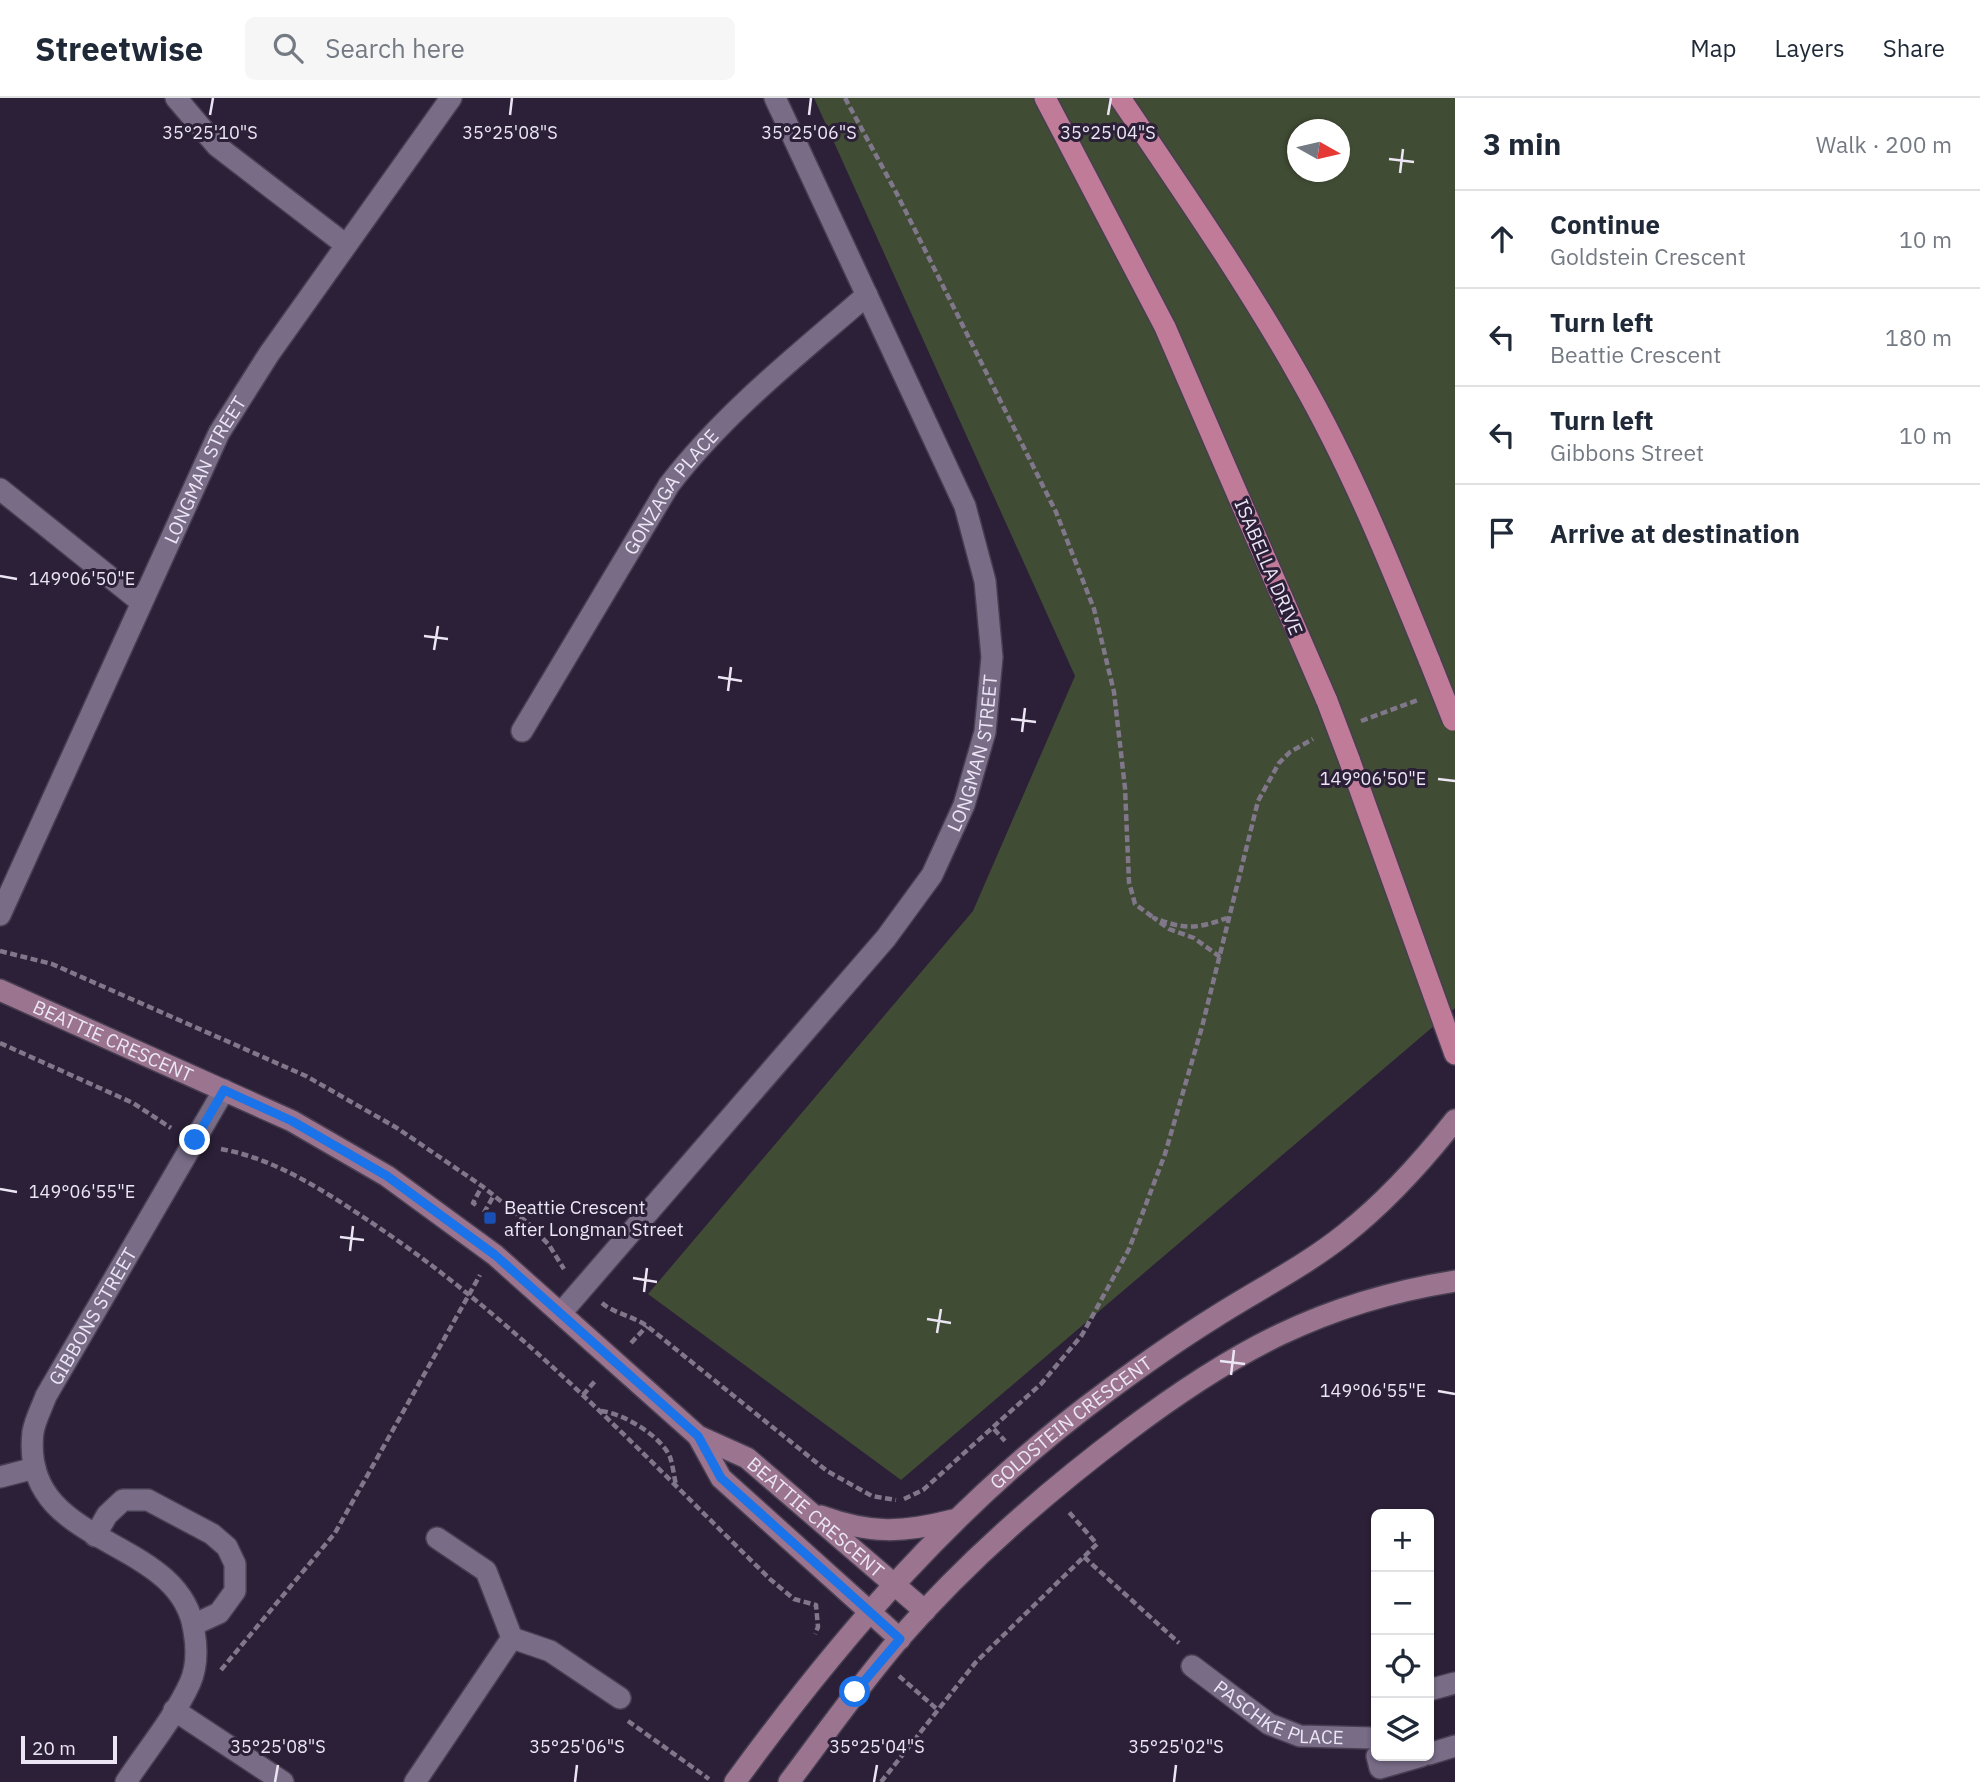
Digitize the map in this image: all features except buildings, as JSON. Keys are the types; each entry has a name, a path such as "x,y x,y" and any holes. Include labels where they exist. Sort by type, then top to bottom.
{"main road":[{"name":"ISABELLA DRIVE","path":"1045,98 1165,327 1327,701 1455,1054"},
{"path":"1120,98 1206,226 1301,379 1377,531 1454,722"}],"street":[{"path":"176,98 217,146 346,245"},
{"name":"LONGMAN STREET","path":"0,915 219,433 269,354 451,98"},
{"name":"LONGMAN STREET","path":"561,1314 886,938 932,875 964,805 985,732 991,669 985,581 965,506 775,98"},
{"name":"GONZAGA PLACE","path":"522,731 669,485 690,458 738,407 867,295"},
{"path":"0,489 141,603"},
{"name":"BEATTIE CRESCENT","path":"0,990 292,1121 387,1176 476,1240 698,1436 747,1458 925,1611"},
{"name":"GIBBONS STREET","path":"126,1782 191,1682 196,1654 193,1625 172,1584 145,1563 95,1536 57,1509 40,1482 35,1468 33,1431 46,1396 224,1090"},
{"name":"GOLDSTEIN CRESCENT","path":"735,1782 793,1703 868,1611 1003,1475 1106,1392 1214,1318 1346,1234 1413,1172 1455,1120"},
{"name":"GOLDSTEIN CRESCENT","path":"789,1782 881,1661 925,1611 972,1562 1073,1472 1181,1391 1278,1333 1362,1301 1405,1289 1455,1282"},
{"name":"BEATTIE CRESCENT","path":"698,1436 721,1478 900,1639"},
{"path":"0,1476 35,1468"},
{"path":"95,1536 107,1515 123,1500 148,1500 220,1540 235,1564 235,1591 219,1613 193,1625"},
{"path":"809,1511 845,1525 883,1532 919,1529 956,1520"},
{"path":"437,1538 486,1571 512,1638 550,1651 620,1698"},
{"path":"415,1782 512,1638"},
{"name":"PASCHKE PLACE","path":"1192,1666 1269,1724 1300,1736 1371,1752"},
{"path":"1434,1689 1455,1683"},
{"path":"174,1710 283,1782"},
{"path":"1434,1752 1455,1746"}],"path":[{"path":"845,98 897,194 1056,512 1094,609 1114,692 1125,788 1129,882 1135,904 1169,929 1194,938 1220,957"},
{"path":"1351,725 1429,696"},
{"path":"610,1310 629,1314 647,1326 827,1471 872,1496 890,1500 908,1499 923,1490 1041,1384 1095,1314 1129,1249 1161,1165 1220,957 1258,801 1267,779 1290,752 1325,734"},
{"path":"1154,918 1176,926 1196,929 1228,918"},
{"path":"0,951 52,964 306,1076 397,1128 482,1186 536,1231 549,1245 559,1264"},
{"path":"0,1043 133,1103 170,1128"},
{"path":"212,1148 248,1154 343,1203 467,1293 600,1411 771,1580 794,1599 817,1605 818,1627 814,1637"},
{"path":"482,1186 473,1203 485,1211 494,1195"},
{"path":"191,1682 223,1670 335,1533 467,1293"},
{"path":"600,1411 611,1412 652,1437 669,1455 677,1487"},
{"path":"881,1782 976,1662 1097,1544"},
{"path":"1084,1557 1190,1653 1192,1666"},
{"path":"881,1661 938,1710"},
{"path":"620,1698 616,1714 709,1781 718,1769"}],"green space":[{"path":"814,98 1455,98 1455,1008 901,1480 648,1294 973,911 1075,676"}],"place":[{"name":"Beattie Crescent after Longman Street","path":"490,1218"}],"route":[{"path":"195,1140 224,1090 292,1121 387,1176 495,1255 698,1436 721,1478 900,1639 855,1692"}]}
